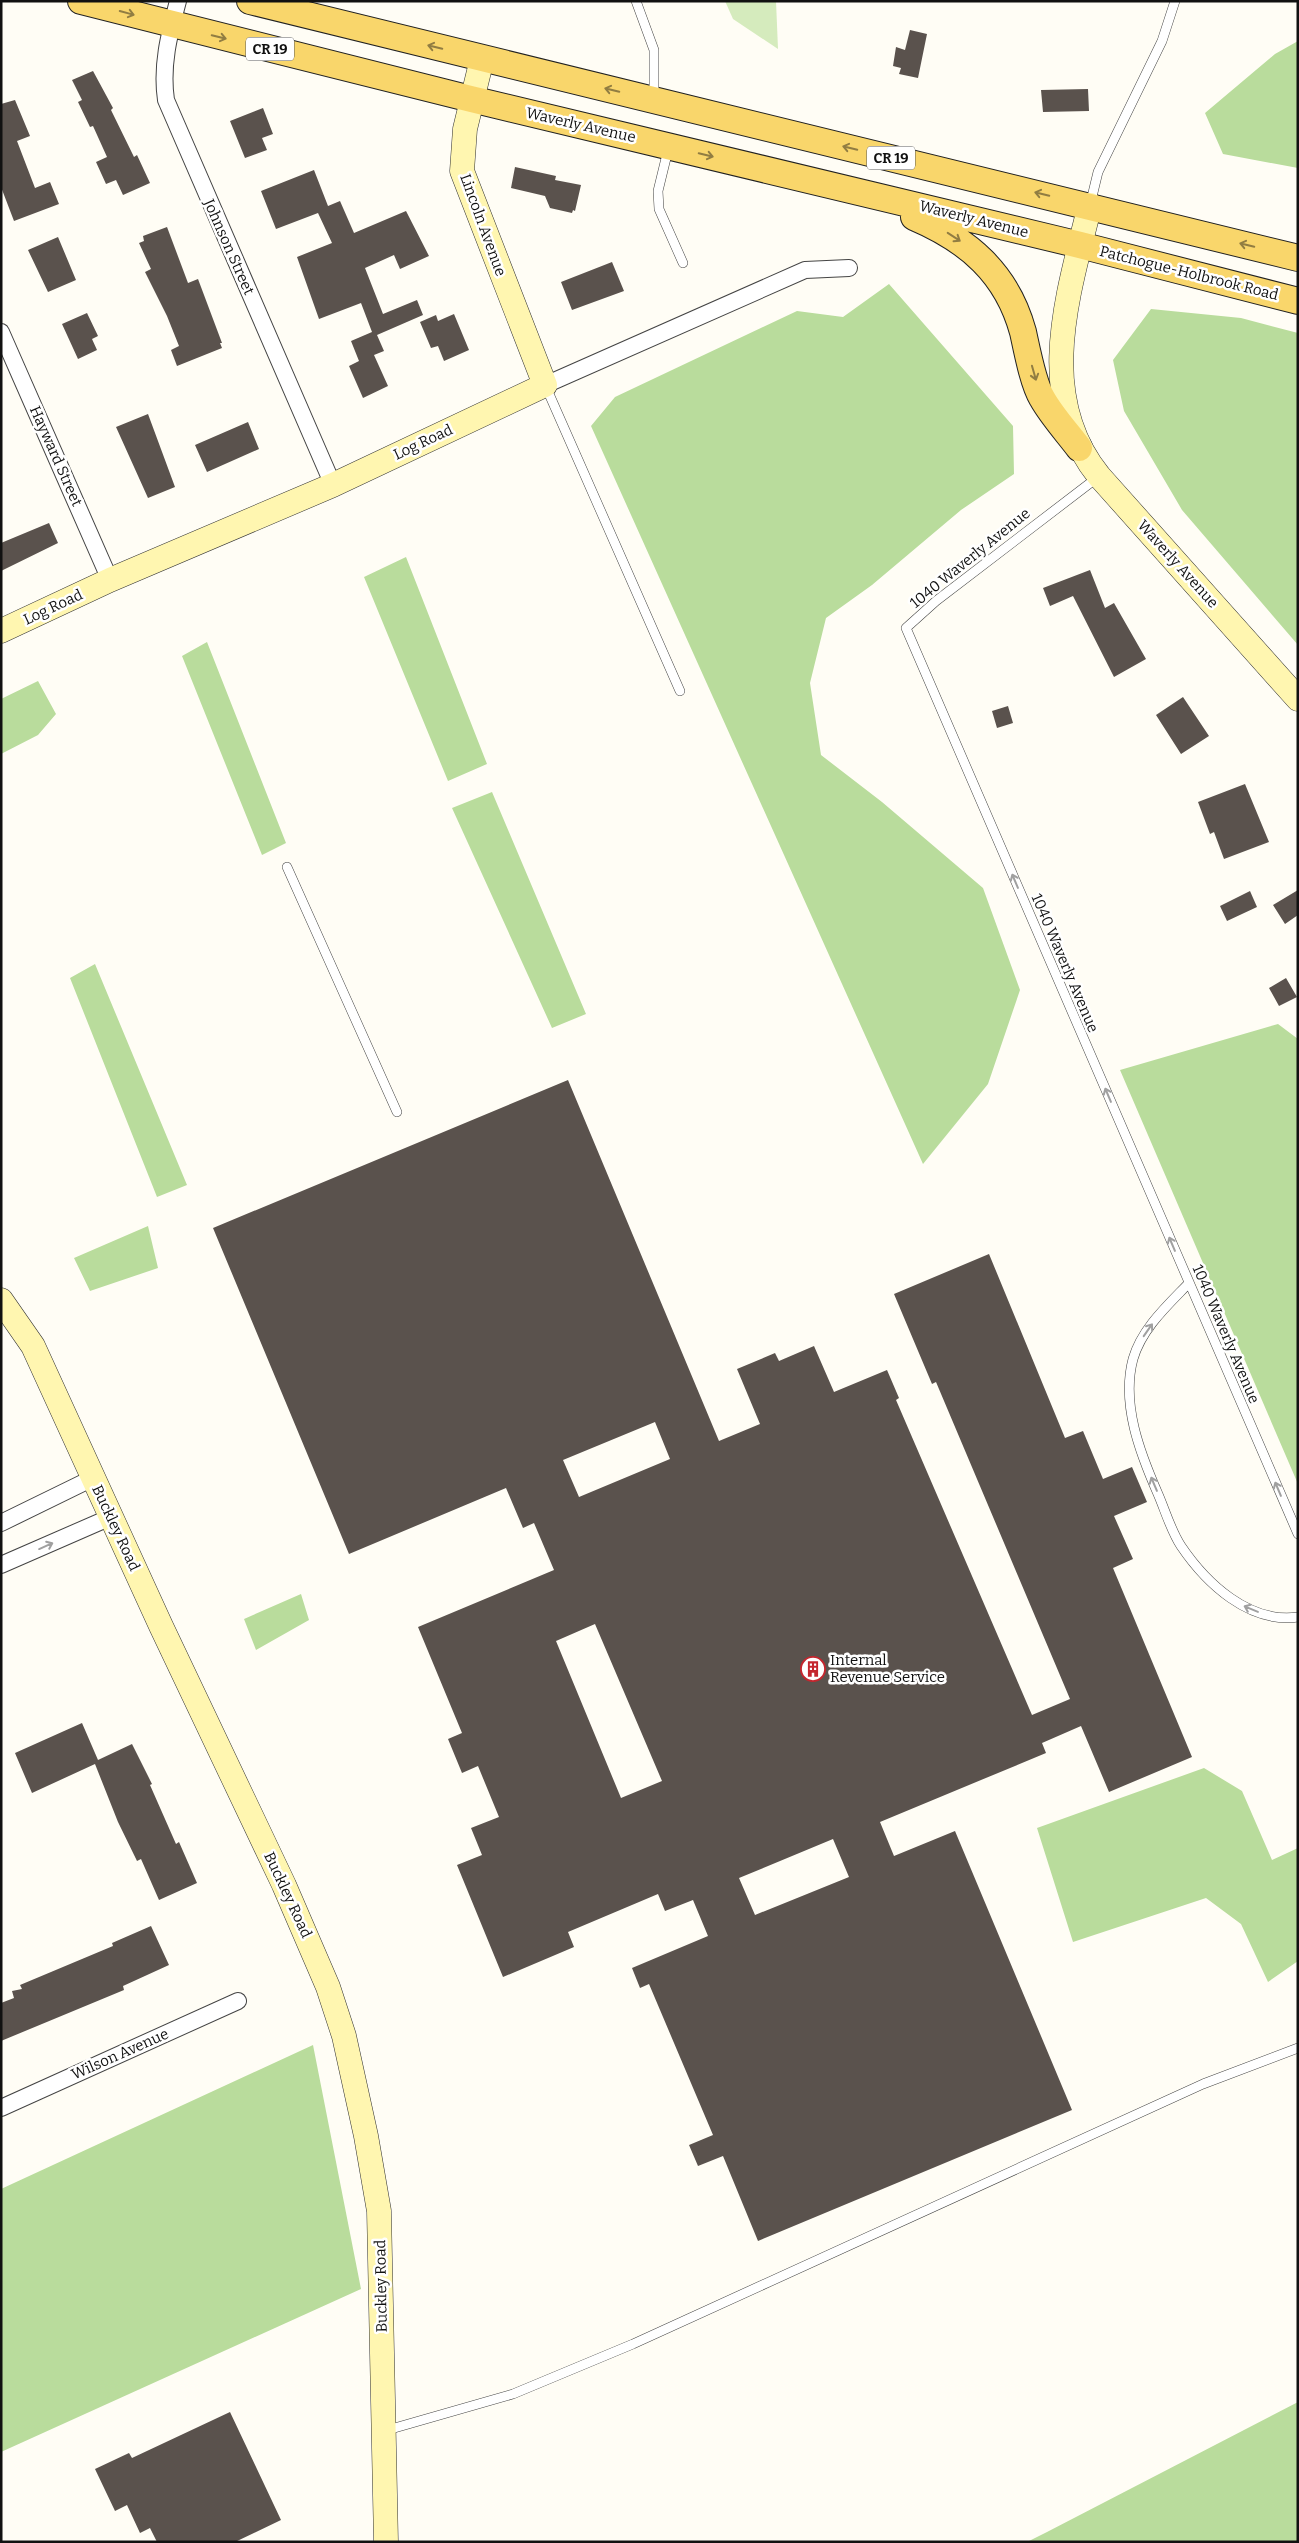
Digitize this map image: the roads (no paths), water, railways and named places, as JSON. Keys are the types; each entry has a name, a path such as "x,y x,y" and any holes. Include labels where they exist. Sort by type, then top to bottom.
{"main road":[{"name":"Waverly Avenue","path":"82,1 175,13 471,99 1080,245"},
{"name":"CR 19","path":"250,1 1090,205 1298,258"},
{"path":"846,188 942,230 968,246 982,259 1011,300 1022,328 1041,398 1079,448"},
{"name":"Patchogue-Holbrook Road","path":"1080,245 1298,301"}],"street":[{"name":"Johnson Street","path":"175,13 164,72 166,100 333,484"},
{"name":"Lincoln Avenue","path":"482,58 465,129 462,171 545,385"},
{"name":"Waverly Avenue","path":"1090,205 1063,324 1060,361 1068,416 1079,448 1099,476 1298,699"},
{"name":"Log Road","path":"1,631 110,580 333,484 545,385 805,270 849,268"},
{"name":"Hayward Street","path":"1,332 110,580"},
{"name":"Buckley Road","path":"1,1300 33,1346 111,1517 288,1893 328,1987 344,2036 364,2126 379,2211 386,2542"},
{"path":"1,1523 93,1478"},
{"path":"1,1566 111,1517"},
{"name":"Wilson Avenue","path":"1,2108 238,2001"}],"lane":[{"path":"636,1 654,50 654,100"},
{"path":"1090,205 1098,172 1162,41 1174,1"},
{"path":"669,146 658,191 659,209 683,263"},
{"path":"545,385 680,691"},
{"name":"1040 Waverly Avenue","path":"1099,476 936,601 906,628 1298,1534"},
{"path":"287,867 398,1112"},
{"path":"1189,1283 1144,1334 1134,1357 1130,1376 1131,1407 1139,1451 1180,1545 1207,1577 1231,1600 1260,1612 1286,1618 1298,1617"},
{"path":"384,2431 513,2394 633,2344 1203,2084 1298,2048"}],"place":[{"name":"Internal Revenue Service","path":"813,1669"}]}
